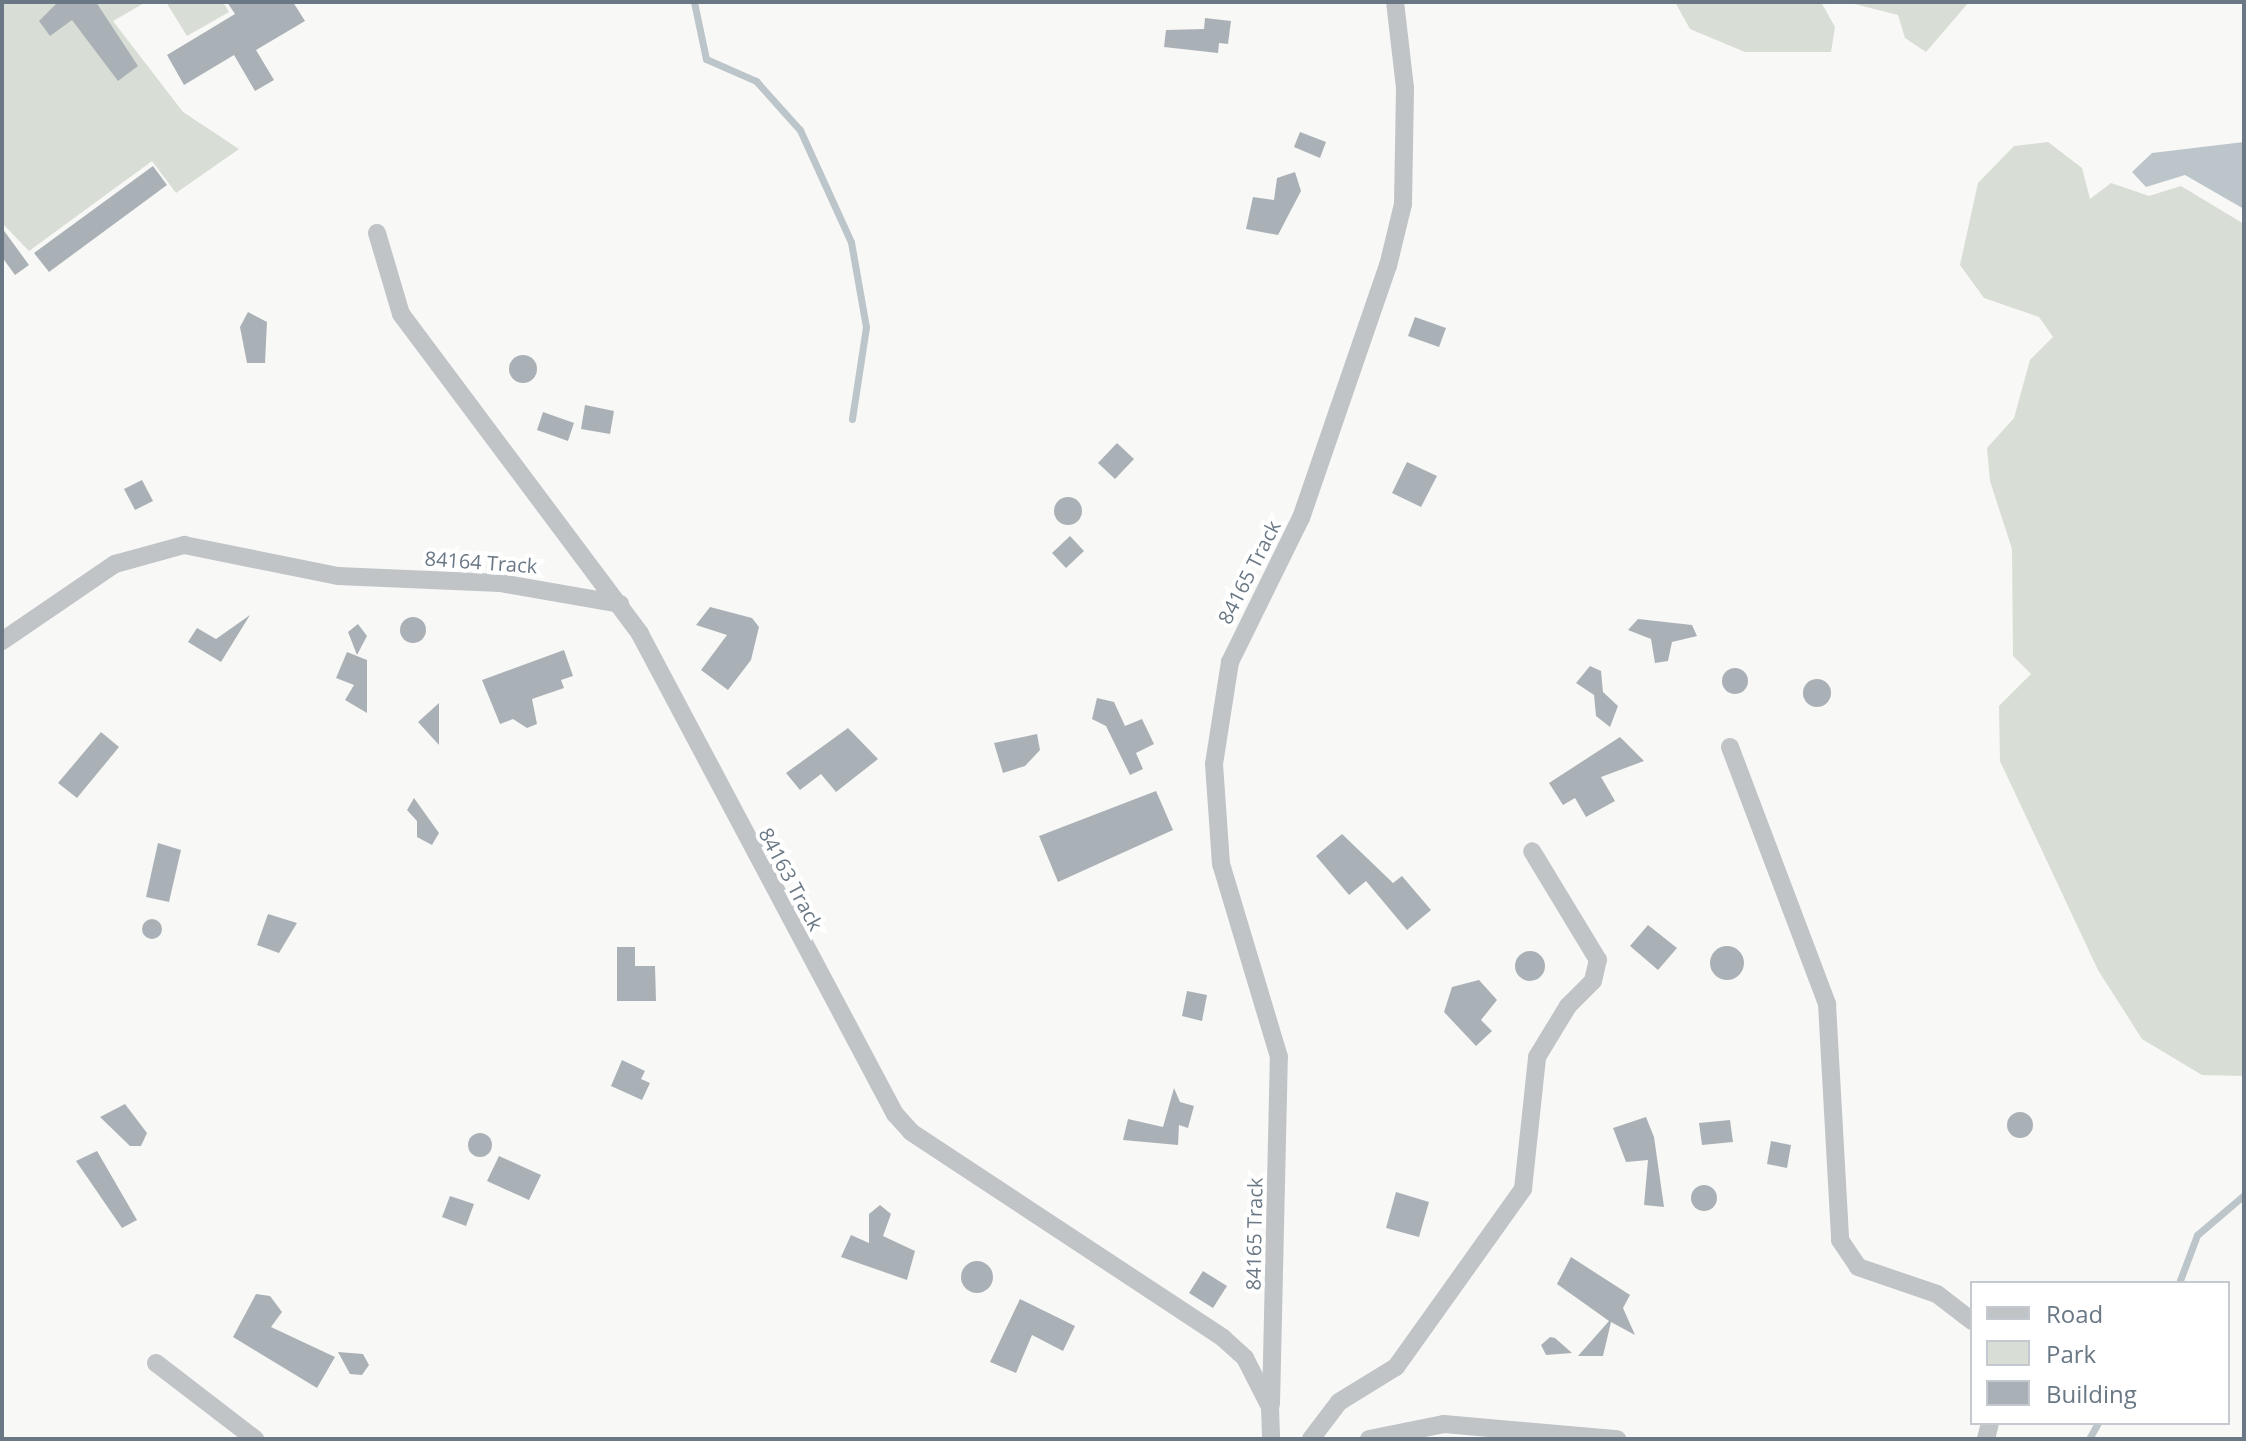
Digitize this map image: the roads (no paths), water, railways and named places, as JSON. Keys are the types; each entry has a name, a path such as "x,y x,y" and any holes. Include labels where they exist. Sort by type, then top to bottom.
{"street":[{"name":"84165 Track","path":"1270,1407 1279,1057 1221,864 1214,764 1230,662 1301,518 1388,266 1403,204 1405,88 1395,2"},
{"name":"84163 Track","path":"377,233 401,314 552,524 620,604 895,1114 923,1139 1223,1338 1245,1358 1270,1407 1271,1439"},
{"name":"84164 Track","path":"2,641 115,564 154,549 234,549 338,576 514,585 620,604"},
{"path":"1730,747 1827,1004 1840,1240 1858,1267 1937,1294 1970,1319"},
{"path":"1311,1439 1339,1402 1396,1367 1523,1189 1537,1057 1568,1006 1593,981 1598,960 1532,851"},
{"path":"156,1363 255,1439"},
{"path":"1369,1439 1444,1424 1617,1439"}],"waterway":[{"path":"694,2 706,59 756,81 800,130 851,242 866,327 852,419"},
{"path":"2180,1281 2197,1235 2244,1195"},
{"path":"2089,1439 2097,1425"}]}
